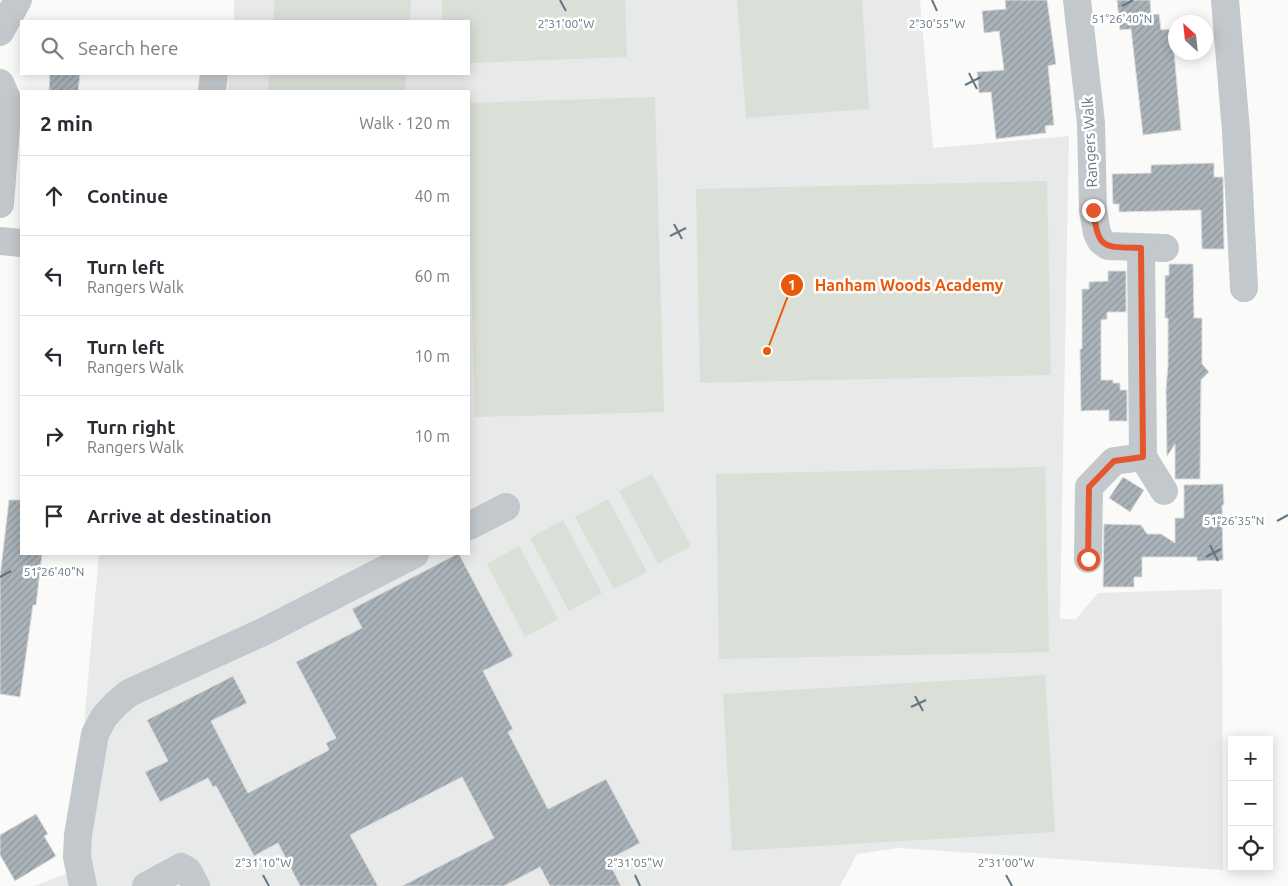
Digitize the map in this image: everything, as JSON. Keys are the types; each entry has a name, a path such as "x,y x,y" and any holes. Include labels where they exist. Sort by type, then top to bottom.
{"street":[{"path":"0,32 18,0"},
{"name":"Rangers Walk","path":"1077,0 1091,124 1093,210 1097,232 1101,241 1108,246 1153,248 1143,457"},
{"path":"1225,0 1236,132 1244,288"},
{"path":"212,90 214,75"},
{"path":"0,83 8,101 0,204"},
{"path":"0,241 20,243"},
{"path":"1088,559 1089,487 1114,461 1143,457 1164,491"},
{"path":"470,525 506,507"},
{"path":"83,886 77,857 78,836 95,734 104,717 116,704 129,693 263,632 413,555"},
{"path":"146,886 181,867 188,871 196,886"}],"shaded area":[{"path":"234,0 920,0 933,148 1069,136 1060,619 1076,619 1098,593 1222,589 1223,870 899,848 857,854 840,886 34,886 71,872 99,555 470,555 470,90 228,90 229,75 470,75 470,20 234,20"},
{"path":"275,0 411,0 410,20 273,20"},
{"path":"442,0 625,0 627,57 470,63 470,20 442,20"},
{"path":"737,0 862,0 869,109 746,118"},
{"path":"269,75 406,75 405,90 268,90"},
{"path":"655,97 664,412 475,417 470,241 470,103"},
{"path":"1047,181 1051,375 700,383 696,189"},
{"path":"1045,467 1049,652 719,659 716,474"},
{"path":"652,474 691,546 658,564 619,491"},
{"path":"608,499 647,572 614,589 575,517"},
{"path":"563,520 602,593 569,611 530,538"},
{"path":"519,546 558,619 525,637 487,564"},
{"path":"1045,675 1055,832 732,851 723,694"}],"building":[{"path":"1005,0 1047,0 1056,64 1048,66 1054,125 1045,126 1046,133 996,139 991,92 979,93 977,72 1004,70 999,31 984,33 982,11 1006,9"},
{"path":"1117,0 1150,0 1151,15 1159,14 1161,30 1168,29 1168,60 1175,60 1181,130 1143,135 1131,29 1120,30"},
{"path":"50,75 80,75 78,90 49,90"},
{"path":"1214,163 1214,177 1223,177 1224,249 1202,249 1201,210 1119,212 1119,204 1113,204 1112,174 1151,173 1151,165"},
{"path":"1169,264 1193,264 1194,318 1202,318 1202,364 1209,372 1201,380 1200,479 1175,479 1175,444 1167,456 1168,318 1165,318 1165,276 1169,275"},
{"path":"1108,271 1126,271 1126,312 1107,312 1107,319 1101,320 1101,380 1113,380 1113,383 1120,383 1120,390 1127,390 1127,421 1109,421 1109,410 1081,411 1080,349 1082,349 1082,289 1089,289 1089,282 1108,281"},
{"path":"1123,477 1144,490 1130,512 1109,498"},
{"path":"1223,484 1223,560 1197,561 1197,557 1142,557 1142,577 1134,577 1134,587 1103,587 1104,524 1141,525 1147,534 1161,534 1175,543 1175,518 1184,518 1184,485"},
{"path":"9,500 20,500 20,555 42,555 36,605 33,605 20,697 0,694 0,577"},
{"path":"455,555 460,555 513,656 483,671 513,729 508,732 548,809 606,779 640,843 608,860 621,886 550,886 540,867 504,886 402,886 494,838 462,777 350,835 378,886 300,886 278,843 254,856 216,786 213,787 208,778 160,802 145,772 168,761 147,720 233,676 247,703 211,721 248,793 329,750 326,743 336,738 296,662 362,628 352,609"},
{"path":"36,814 48,834 44,836 56,856 15,881 0,855 0,835"}],"place":[{"name":"Hanham Woods Academy","path":"767,351"}],"route":[{"path":"1088,559 1089,487 1114,461 1143,457 1141,248 1108,246 1101,241 1097,232 1093,210"}]}
